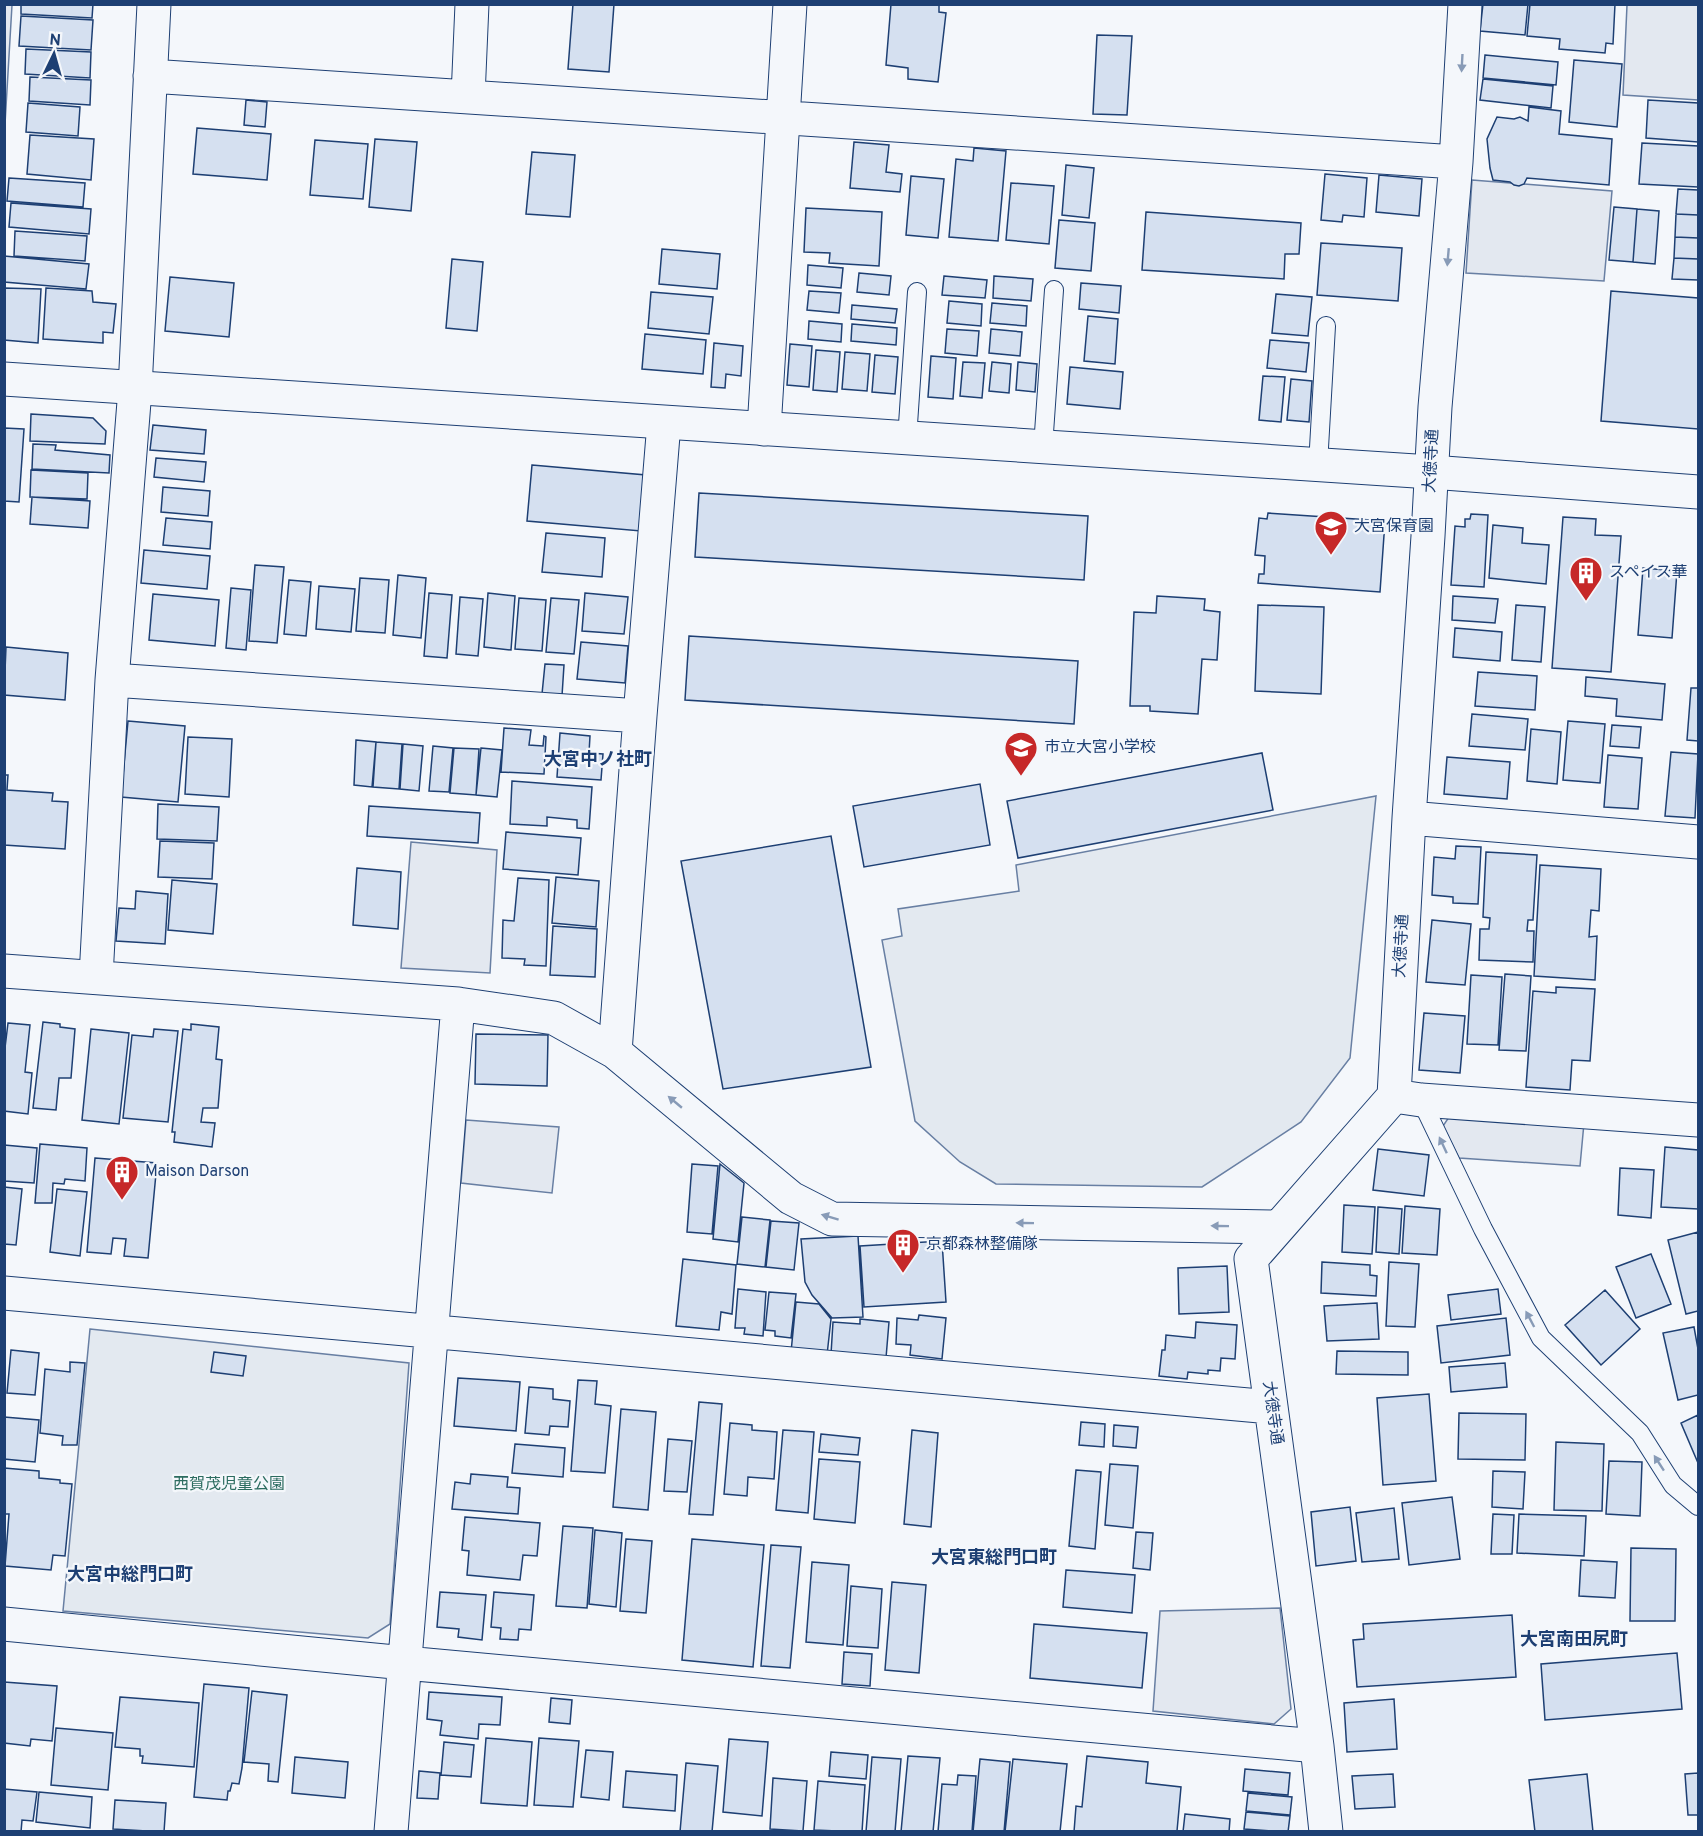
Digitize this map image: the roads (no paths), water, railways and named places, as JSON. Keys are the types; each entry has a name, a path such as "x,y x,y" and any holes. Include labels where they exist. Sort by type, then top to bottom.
{"street":[{"path":"96,977 112,681 135,389 154,4"},
{"path":"468,97 472,4"},
{"path":"764,429 790,4"},
{"name":"大徳寺通","path":"1326,1832 1317,1746 1251,1259 1278,1227 1408,1098 1409,818 1435,407 1456,162 1465,4"},
{"path":"150,76 1456,162"},
{"path":"4,379 1431,472 1698,492"},
{"path":"615,1052 664,423"},
{"path":"112,681 640,716"},
{"path":"1409,818 1698,842"},
{"path":"4,971 458,1004 554,1018 615,1052 791,1198 832,1220 1278,1227"},
{"path":"391,1832 458,1004"},
{"path":"1408,1098 1698,1120"},
{"path":"4,1293 1272,1407"},
{"path":"4,1624 1317,1746"}],"lane":[{"path":"1043,447 1054,290"},
{"path":"907,439 917,292"},
{"path":"1318,465 1326,326"},
{"path":"1408,1098 1483,1229 1540,1338 1640,1433 1673,1485 1698,1506"}],"place":[{"name":"大宮保育園","path":"1331,556"},
{"name":"スペイス華","path":"1586,602"},
{"name":"市立大宮小学校","path":"1021,777"},
{"name":"Maison Darson","path":"122,1201"},
{"name":"京都森林整備隊","path":"903,1274"}],"district":[{"name":"大宮中ノ社町","path":"598,760"},
{"name":"大宮東総門口町","path":"994,1558"},
{"name":"大宮中総門口町","path":"130,1575"},
{"name":"大宮南田尻町","path":"1574,1640"}],"park label":[{"name":"西賀茂児童公園","path":"229,1485"}]}
